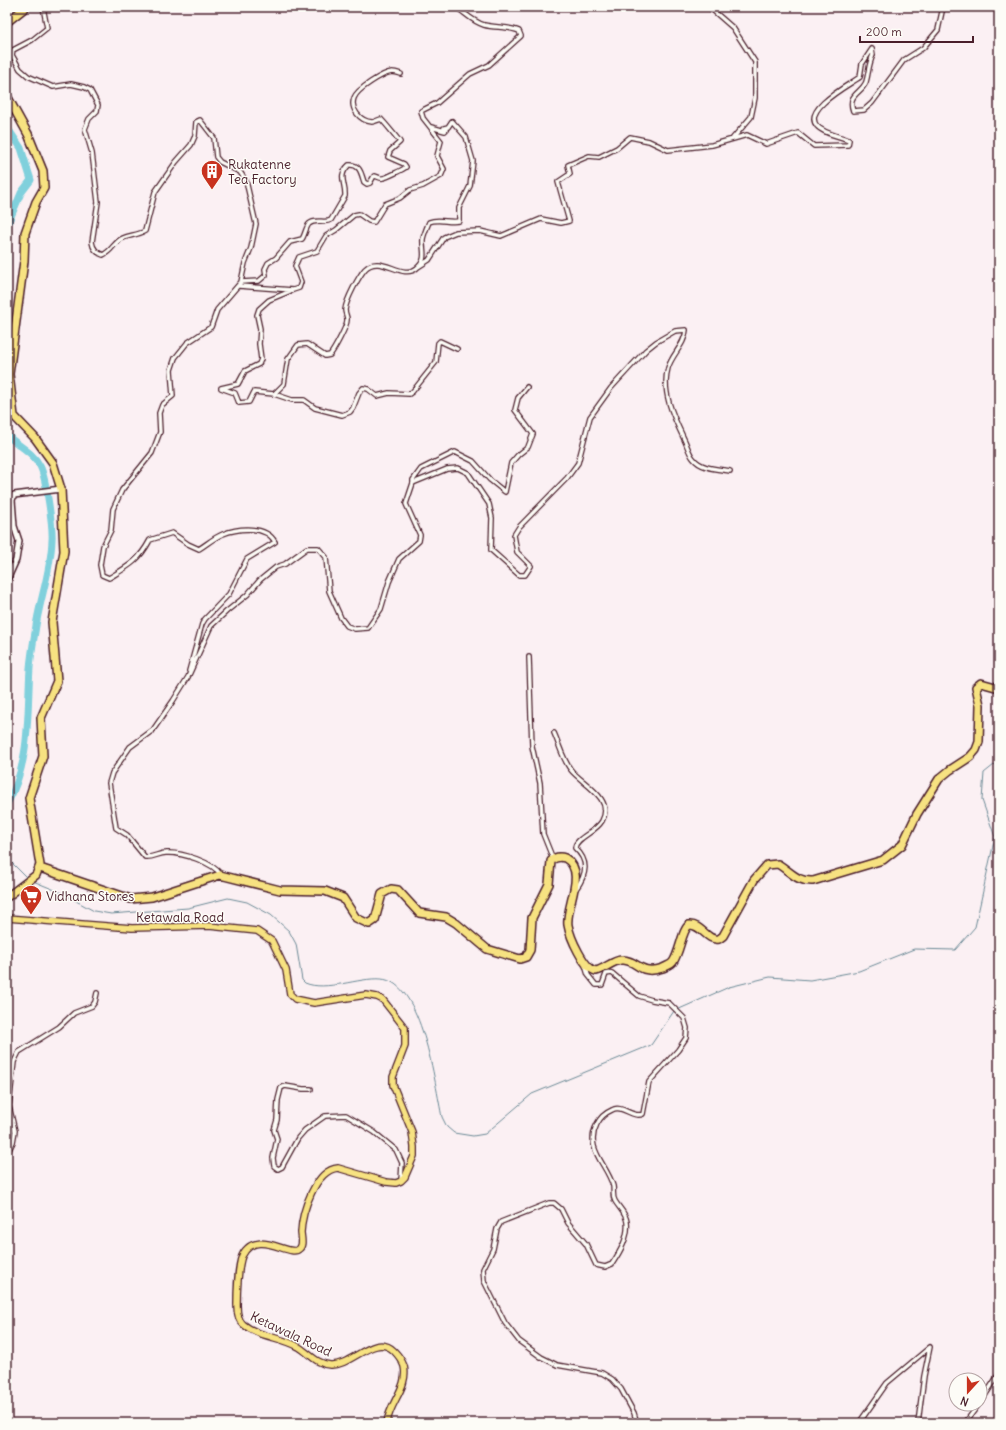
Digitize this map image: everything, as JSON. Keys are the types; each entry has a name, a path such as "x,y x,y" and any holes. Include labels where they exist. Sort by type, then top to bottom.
{"highway":[{"path":"7,22 26,7"},
{"path":"7,96 28,134 43,171 44,188 36,202 25,233 24,261 9,374 14,416 35,438 53,463 61,489 64,551 52,622 57,681 41,718 43,756 29,798 40,856 40,868 36,875 7,897"},
{"path":"40,868 131,899 152,897 193,882 221,875 280,890 317,890 332,893 346,901 358,919 369,924 375,920 382,894 391,889 398,890 418,913 446,917 456,923 487,949 520,959 526,957 530,950 532,918 536,906 549,884 551,876 550,864 553,859 562,857 571,864 574,871 575,890 569,912 568,926 585,964 591,970 596,971 615,962 624,960 646,971 663,967 673,962 681,946 685,928 689,925 698,926 712,938 719,938 727,931 754,880 769,864 778,864 803,881 813,881 876,862 890,856 902,845 917,814 939,779 970,757 976,750 979,742 980,708 976,690 977,685 983,683 999,688"}],"main road":[{"name":"Ketawala Road","path":"7,918 132,928 208,926 257,931 272,941 286,970 290,994 295,1000 319,1003 366,995 377,996 383,1000 405,1028 405,1046 393,1077 392,1085 412,1132 414,1156 408,1172 401,1181 386,1182 338,1168 326,1172 312,1190 301,1228 302,1243 300,1249 296,1251 288,1251 268,1243 255,1245 247,1250 242,1257 238,1296 239,1317 242,1323 250,1329 296,1346 323,1364 332,1365 342,1363 371,1347 385,1346 391,1348 404,1365 405,1377 390,1410 387,1423"}],"street":[{"path":"43,7 47,28 32,40 13,50 12,55 20,69 28,76 53,87 71,84 84,87 90,90 98,105 97,111 89,119 85,129 92,153 98,202 92,246 98,253 103,255 110,252 117,242 124,238 139,235 145,231 155,192 176,162 192,145 195,136 196,122 200,120 214,138 216,157 220,162 240,172 246,181 249,191 256,224 251,248 245,263 242,282 217,310 212,327 187,343 175,358 171,370 173,396 162,405 159,412 160,432 152,453 122,490 113,509 111,530 103,546 100,566 102,575 109,578 131,565 142,555 150,540 172,533 199,549 222,534 243,529 263,531 273,538 275,542 247,559 229,594 205,618 202,624 188,677"},
{"path":"456,7 473,20 483,25 513,28 519,31 521,36 489,65 470,74 437,103 421,111 423,118 441,141 437,156 444,170 441,176 423,186 410,190 400,198 385,204 374,222 369,221 359,214 348,218 336,230 326,236 317,252 299,257 295,266 301,282 299,288 269,300 259,309 257,316 260,329 259,344 261,358 259,364 245,371 238,384 222,388 235,393 239,403 242,404 249,402 254,392 274,394 292,400 304,400 315,408 342,415 350,412 363,388 368,389 377,396 389,393 409,394 413,391 436,362 438,343 440,341 458,349"},
{"path":"709,7 733,28 754,62 755,98 751,117 732,139"},
{"path":"274,394 284,384 288,359 298,345 307,344 325,356 332,352 347,322 345,311 348,300 359,277 370,265 386,265 408,272 429,260 444,236 456,232 475,231 501,236 541,219 561,222 569,221 558,182 570,174 568,165 589,156 600,157 617,148 630,137 649,141 668,150 712,145 747,135 766,144 798,133 814,146 848,145 848,140 817,126 814,120 816,112 826,100 860,77 862,64 872,49 874,55 868,65 866,82 852,98 851,105 853,111 864,110 872,103 904,60 922,48 938,30 943,7"},
{"path":"242,282 259,281 266,275 265,269 268,263 276,258 290,242 302,239 310,224 316,221 327,222 331,220 346,196 341,178 344,169 349,165 354,164 359,168 366,184 370,183 374,176 382,179 389,174 403,170 406,167 404,164 388,157 390,151 400,142 398,138 392,134 381,119 371,122 360,117 354,110 353,105 356,94 377,78 392,72 401,74"},
{"path":"418,267 423,260 425,251 424,238 429,222 435,219 452,222 459,221 458,208 470,186 472,175 473,161 469,145 454,122 452,121 448,124 448,127 444,128 446,130 445,131 431,127"},
{"path":"239,286 293,290"},
{"path":"413,483 447,469 458,468 468,473 489,504 492,518 490,550 519,575 525,575 531,566 516,552 514,535 519,527 568,478 578,463 590,417 611,388 646,350 675,330 685,329 685,338 668,367 666,377 672,413 693,459 711,469 730,471"},
{"path":"221,875 205,863 183,855 165,853 151,858 145,857 127,835 116,828 109,782 112,773 130,747 153,730 188,677 211,626 247,595 270,571 297,556 307,548 318,548 326,557 330,591 341,618 347,626 355,629 368,628 382,608 389,582 399,560 420,541 420,534 406,504 413,483 412,480 421,469 455,452 473,461 496,485 505,492 511,463 528,447 533,434 515,410 518,398 527,387"},
{"path":"7,580 16,560 19,541 14,526 12,500 14,495 61,489"},
{"path":"529,657 532,746 540,783 543,834 553,859"},
{"path":"554,732 570,770 600,796 604,810 603,818 598,827 590,834 577,840 575,844 575,848 582,854 585,865 584,879 575,890"},
{"path":"585,964 588,975 596,985 602,985 606,974 612,973 639,996 669,1003 684,1018 688,1028 686,1038 649,1082 643,1114 635,1115 619,1108 613,1108 599,1120 592,1133 593,1142 600,1162 613,1186 614,1199 624,1213 627,1221 624,1244 612,1264 604,1267 596,1265 586,1244 568,1223 561,1209 554,1203 516,1214 501,1222 497,1230 492,1249 483,1268 484,1281 505,1323 519,1341 541,1357 557,1365 602,1373 612,1379 621,1389 634,1413 637,1423"},
{"path":"7,1154 14,1142 15,1131 9,1106 14,1062 19,1052 59,1027 74,1012 92,1006 95,1002 97,993"},
{"path":"310,1089 285,1086 281,1088 278,1100 277,1120 274,1130 277,1139 273,1158 274,1166 278,1168 282,1167 287,1156 293,1150 298,1138 305,1130 325,1116 346,1115 374,1132 396,1150 402,1163 401,1181"},
{"path":"859,1423 887,1382 930,1347 924,1376 918,1423"},
{"path":"988,1391 999,1374"},
{"path":"965,1423 973,1412"}],"waterway":[{"path":"7,127 21,148 31,180 21,193 7,226"},
{"path":"7,254 7,265"},
{"path":"7,435 29,453 40,466 47,491 52,534 49,564 37,620 31,659 28,720 24,755 15,788 7,804"},
{"path":"677,1010 729,987 770,977 810,980 859,971 914,949 955,950 975,927 995,837 982,800 984,773 999,761"},
{"path":"7,858 27,878"},
{"path":"33,881 62,893 94,911 111,914 188,908 228,898 247,902 271,915 289,931 296,944 302,980 305,983 323,986 381,979 395,984 407,997 416,1015 430,1060 442,1117 447,1127 454,1133 473,1136 485,1134 532,1094 651,1045 674,1011"}],"place":[{"name":"Rukatenne Tea Factory","path":"212,190"},
{"name":"Vidhana Stores","path":"31,916"}]}
